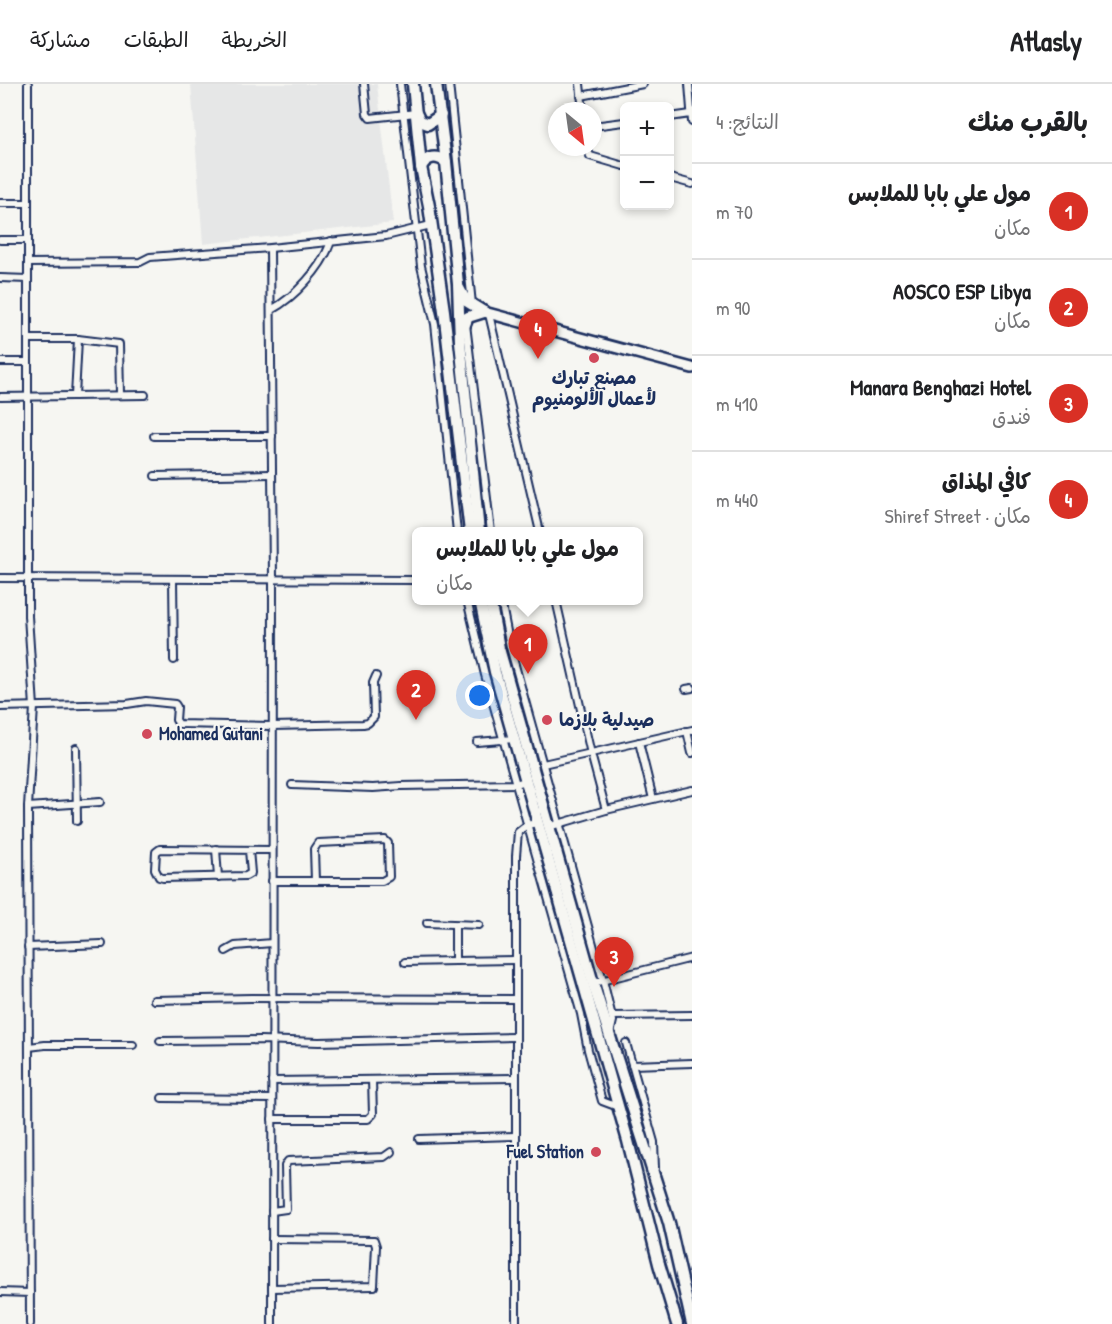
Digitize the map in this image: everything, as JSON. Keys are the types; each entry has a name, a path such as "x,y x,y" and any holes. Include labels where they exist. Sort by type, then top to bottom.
{"highway":[{"path":"413,84 421,167 431,225 469,527"},
{"path":"436,84 458,284 460,341 479,527"},
{"path":"416,113 420,121 428,124 441,115"},
{"path":"421,167 425,159 429,158 435,157 446,162"},
{"path":"458,284 464,297 473,306 487,313"},
{"path":"460,341 468,317 487,313"},
{"path":"481,605 490,674 498,703 519,740 520,782 628,1141 659,1264 677,1324"},
{"path":"491,605 519,740 598,982 609,1035 669,1223 677,1257 687,1282 692,1324"},
{"path":"650,1228 661,1235 666,1232 669,1223"},
{"path":"659,1264 660,1256 665,1251 677,1257"}],"main road":[{"path":"487,313 692,368"}],"street":[{"path":"28,84 28,616 33,707 28,807 30,1324"},
{"path":"364,84 368,116 374,118 416,113"},
{"path":"400,84 421,266 435,324 457,527"},
{"path":"449,84 473,306"},
{"path":"580,84 582,102"},
{"path":"581,96 643,84"},
{"path":"688,84 692,122"},
{"path":"674,116 691,114"},
{"path":"602,125 620,123"},
{"path":"590,156 620,165"},
{"path":"674,179 692,184"},
{"path":"0,202 28,202"},
{"path":"28,264 140,262 150,257 386,236 431,225"},
{"path":"0,240 28,240"},
{"path":"271,310 290,299 325,256 331,242"},
{"path":"270,248 273,579 272,1324"},
{"path":"0,278 28,279"},
{"path":"487,313 539,527"},
{"path":"466,320 491,527"},
{"path":"28,339 78,339 119,344 120,394"},
{"path":"75,396 78,339"},
{"path":"0,362 28,362"},
{"path":"0,397 145,395"},
{"path":"154,436 272,436"},
{"path":"155,476 271,474"},
{"path":"0,578 412,580"},
{"path":"173,579 174,660"},
{"path":"469,605 490,674"},
{"path":"502,605 510,647 519,740 543,764 560,824 598,982 612,1016 613,1027 609,1035"},
{"path":"557,605 606,810"},
{"path":"0,707 127,704 146,701 175,705 177,707 176,720 179,723 272,726 368,723 374,717 373,683 376,676"},
{"path":"543,764 690,730 692,753"},
{"path":"477,742 519,740"},
{"path":"639,742 653,799"},
{"path":"76,748 77,821"},
{"path":"292,784 373,788 520,782"},
{"path":"548,826 692,790"},
{"path":"28,807 100,802"},
{"path":"516,1324 514,960 517,835 532,824"},
{"path":"272,881 315,881 382,881 387,879 389,871 388,843 385,840 318,843 314,849 315,881"},
{"path":"249,850 249,875 163,878 159,877 155,869 154,857 158,850 216,849 272,850"},
{"path":"216,849 218,877"},
{"path":"427,923 479,925"},
{"path":"455,925 455,961"},
{"path":"226,951 235,946 272,943"},
{"path":"28,947 102,944"},
{"path":"598,982 692,958"},
{"path":"405,962 514,960"},
{"path":"154,1000 515,999"},
{"path":"612,1016 692,1015"},
{"path":"160,1041 319,1042 515,1036"},
{"path":"626,1043 654,1142 656,1167 654,1178"},
{"path":"29,1047 134,1045"},
{"path":"632,1065 692,1063"},
{"path":"272,1081 515,1078"},
{"path":"272,1119 368,1119 373,1114 372,1080"},
{"path":"162,1098 272,1099"},
{"path":"420,1139 514,1136"},
{"path":"272,1211 286,1209 285,1166 288,1161 384,1157 390,1152"},
{"path":"272,1239 374,1240 376,1246 374,1286 272,1288"},
{"path":"0,1292 30,1293"}],"shaded area":[{"path":"191,84 377,84 393,223 203,244"}],"place":[{"name":"مصنع تبارك لأعمال الألومنيوم","path":"594,358"},
{"name":"كافي المذاق","path":"538,359"},
{"name":"مول علي بابا للملابس","path":"528,674"},
{"name":"AOSCO ESP Libya","path":"416,720"},
{"name":"صيدلية بلازما","path":"547,720"},
{"name":"Mohamed Gutani","path":"147,734"},
{"name":"Manara Benghazi Hotel","path":"614,987"},
{"name":"Fuel Station","path":"596,1152"}]}
